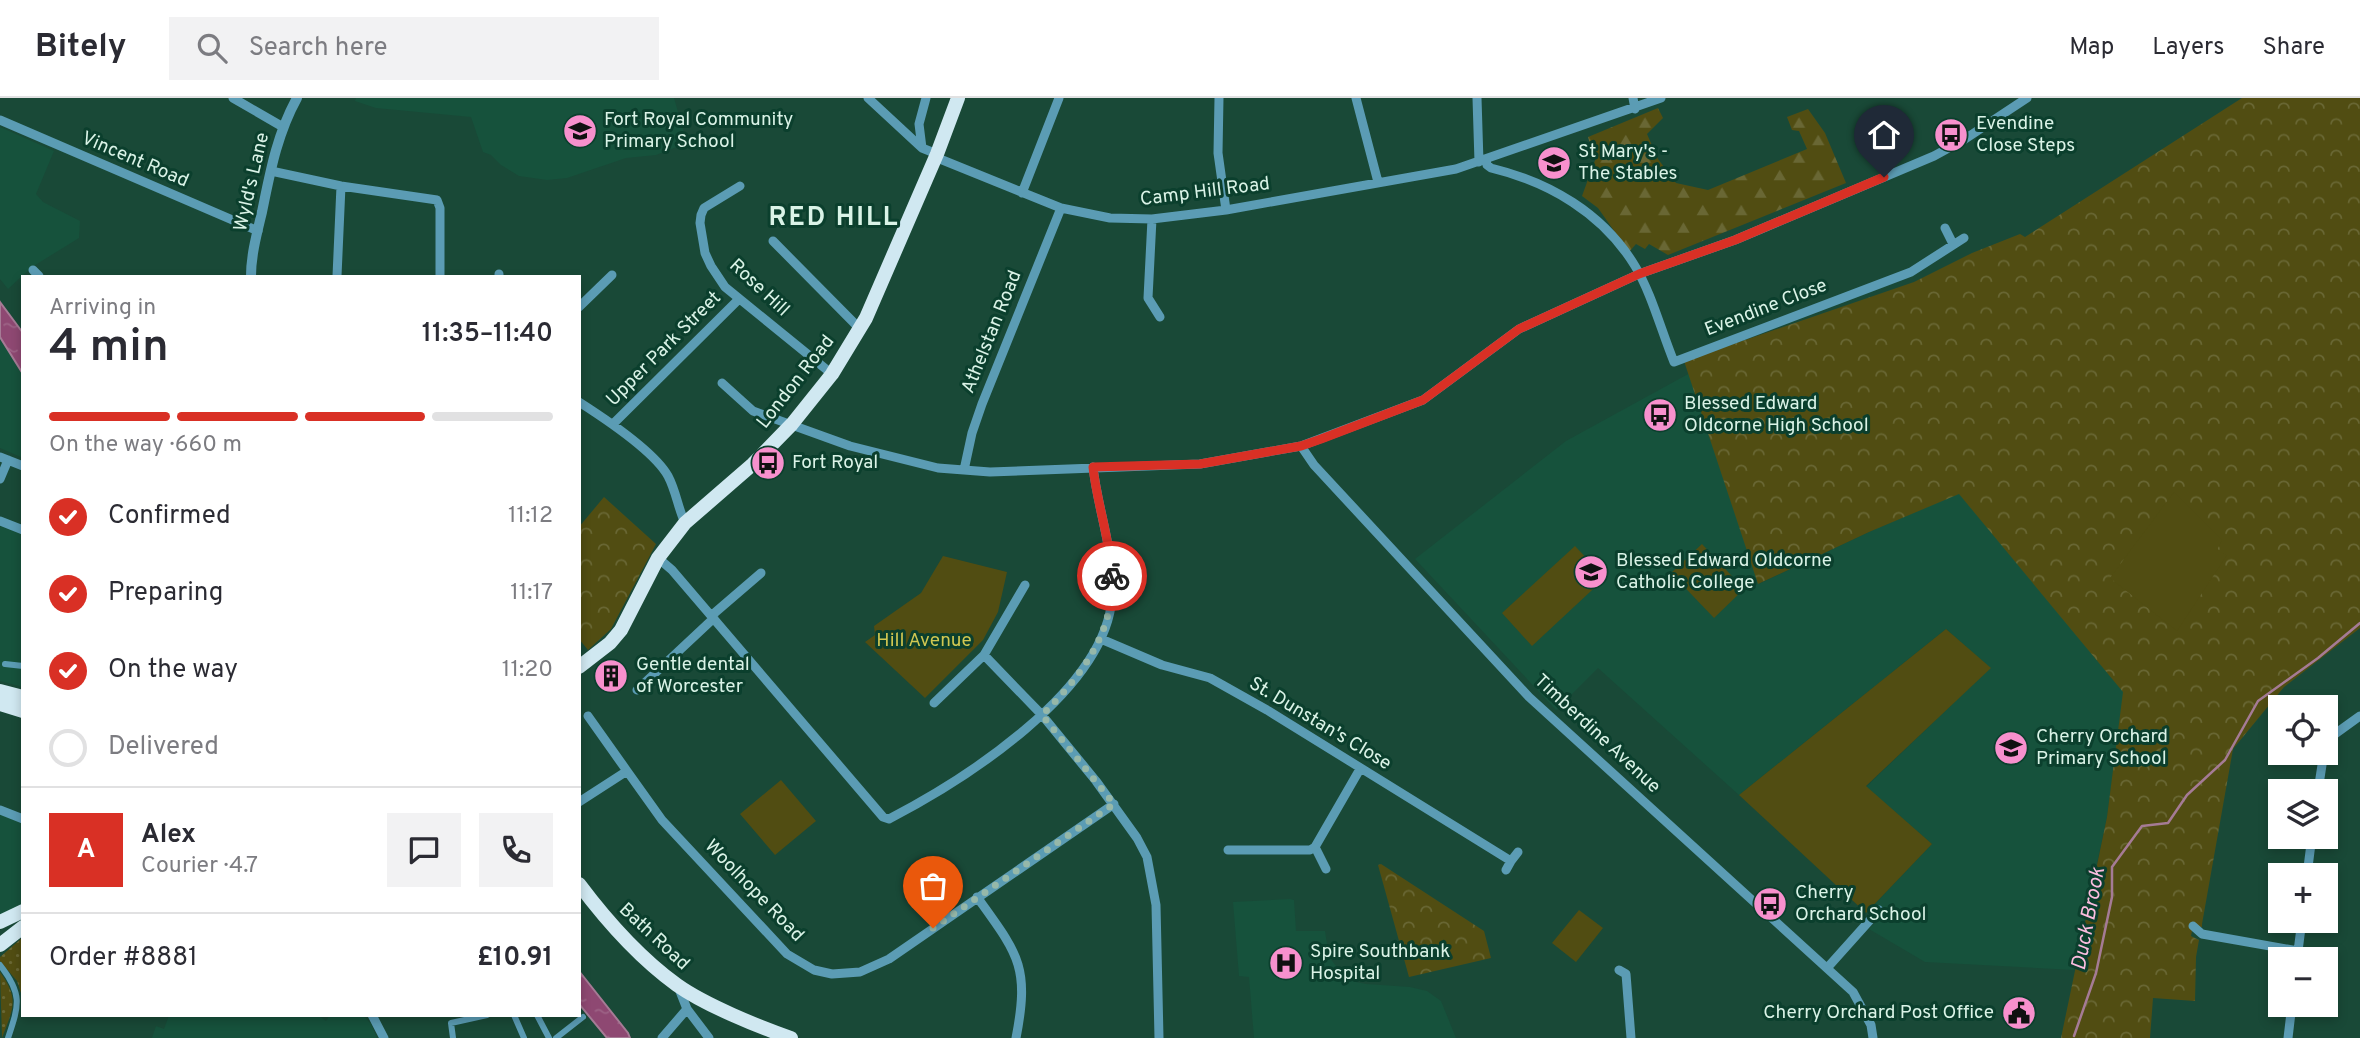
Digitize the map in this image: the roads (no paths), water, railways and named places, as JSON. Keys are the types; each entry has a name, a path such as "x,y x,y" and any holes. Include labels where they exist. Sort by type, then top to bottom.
{"main road":[{"name":"London Road","path":"581,665 610,643 629,615 658,558 685,523 753,464 792,424 832,374 860,329 958,98"},
{"path":"0,691 21,696"},
{"path":"0,704 21,710"},
{"name":"Bath Road","path":"581,887 604,917 678,986 765,1033 791,1038"},
{"path":"1,922 21,912"},
{"path":"0,944 21,928"}],"street":[{"path":"233,98 282,127"},
{"name":"Wyld's Lane","path":"251,275 258,231 282,127 296,98"},
{"path":"868,98 922,148"},
{"path":"922,148 919,124 926,98"},
{"path":"1022,193 1059,98"},
{"path":"1219,98 1218,153 1226,210"},
{"path":"1356,98 1378,182"},
{"path":"1477,98 1483,161 1491,168 1522,176 1559,192 1598,221 1634,264 1639,274"},
{"path":"1633,98 1635,109"},
{"name":"Camp Hill Road","path":"922,148 1061,208 1110,218 1152,219 1226,210 1456,169 1661,98"},
{"path":"722,383 753,411 802,430 912,463 964,470 990,472 1200,464 1301,446 1423,400 1519,329 1639,274 1735,240 1934,156 2027,98"},
{"name":"Vincent Road","path":"0,120 258,231"},
{"path":"271,171 341,186 437,200 440,208 440,275"},
{"path":"337,275 341,186"},
{"name":"Rose Hill","path":"740,186 704,208 699,223 705,253 716,276 739,299 832,374"},
{"name":"Athelstan Road","path":"964,470 982,404 1061,208"},
{"path":"1152,219 1148,298 1160,317"},
{"path":"1945,228 1953,244"},
{"name":"Evendine Close","path":"1639,274 1674,362 1911,272 1964,238"},
{"path":"773,241 860,329"},
{"path":"581,305 612,275"},
{"name":"Upper Park Street","path":"612,424 739,299"},
{"path":"583,404 659,463 673,485 685,523"},
{"name":"Timberdine Avenue","path":"1301,446 1314,465 1529,697 1828,967 1861,1003 1871,1025 1873,1038"},
{"path":"0,479 4,459 21,465"},
{"path":"658,558 672,570 883,817 889,819 947,786 1042,715 1085,668 1101,639 1112,601 1111,560 1093,467"},
{"path":"0,521 21,529"},
{"path":"637,690 648,685 712,617 761,573"},
{"path":"934,703 984,655 1025,585"},
{"name":"St. Dunstan's Close","path":"1101,639 1161,666 1210,678 1267,710 1508,866 1518,852"},
{"path":"984,655 1042,715 1114,804 1147,856 1156,905 1159,1038"},
{"path":"5,664 21,666"},
{"name":"Woolhope Road","path":"588,716 662,820 787,954 814,970 832,974 860,972 889,959 1114,804"},
{"path":"2338,732 2360,716"},
{"path":"1227,850 1310,850 1315,846 1360,769"},
{"path":"581,801 627,771"},
{"path":"0,810 20,818"},
{"path":"1315,846 1326,869"},
{"path":"977,897 1009,941 1019,964 1023,1004 1016,1038"},
{"path":"1828,967 1880,910"},
{"path":"2193,926 2202,934 2268,949"},
{"path":"0,965 14,983 18,1002 8,1038"},
{"path":"1619,970 1626,974 1631,1038"},
{"path":"678,986 687,1009 709,1038"},
{"path":"662,1038 687,1009"},
{"path":"373,1017 384,1038"},
{"path":"453,1038 451,1023 478,1017"},
{"path":"515,1017 524,1038"},
{"path":"538,1017 549,1038"},
{"path":"556,1038 583,1017"},
{"path":"2288,1038 2290,1017"}],"water":[{"path":"0,302 21,330 21,371 0,337"},
{"path":"581,974 630,1038 607,1038 581,1006"}],"waterway":[{"name":"Duck Brook","path":"2074,1036 2096,973 2112,897 2112,867 2142,826 2168,823 2187,795 2225,760 2258,701 2318,658 2360,623"}],"place":[{"name":"Fort Royal Community Primary School","path":"580,131"},
{"name":"Evendine Close Steps","path":"1951,135"},
{"name":"St Mary's - The Stables","path":"1554,163"},
{"name":"Blessed Edward Oldcorne High School","path":"1660,415"},
{"name":"Fort Royal","path":"768,463"},
{"name":"Blessed Edward Oldcorne Catholic College","path":"1591,572"},
{"name":"Gentle dental of Worcester","path":"611,676"},
{"name":"Cherry Orchard Primary School","path":"2011,748"},
{"name":"Cherry Orchard School","path":"1770,904"},
{"name":"Spire Southbank Hospital","path":"1286,963"},
{"name":"Cherry Orchard Post Office","path":"2019,1013"}],"district":[{"name":"RED HILL","path":"834,218"}],"park label":[{"name":"Hill Avenue","path":"924,641"}]}
